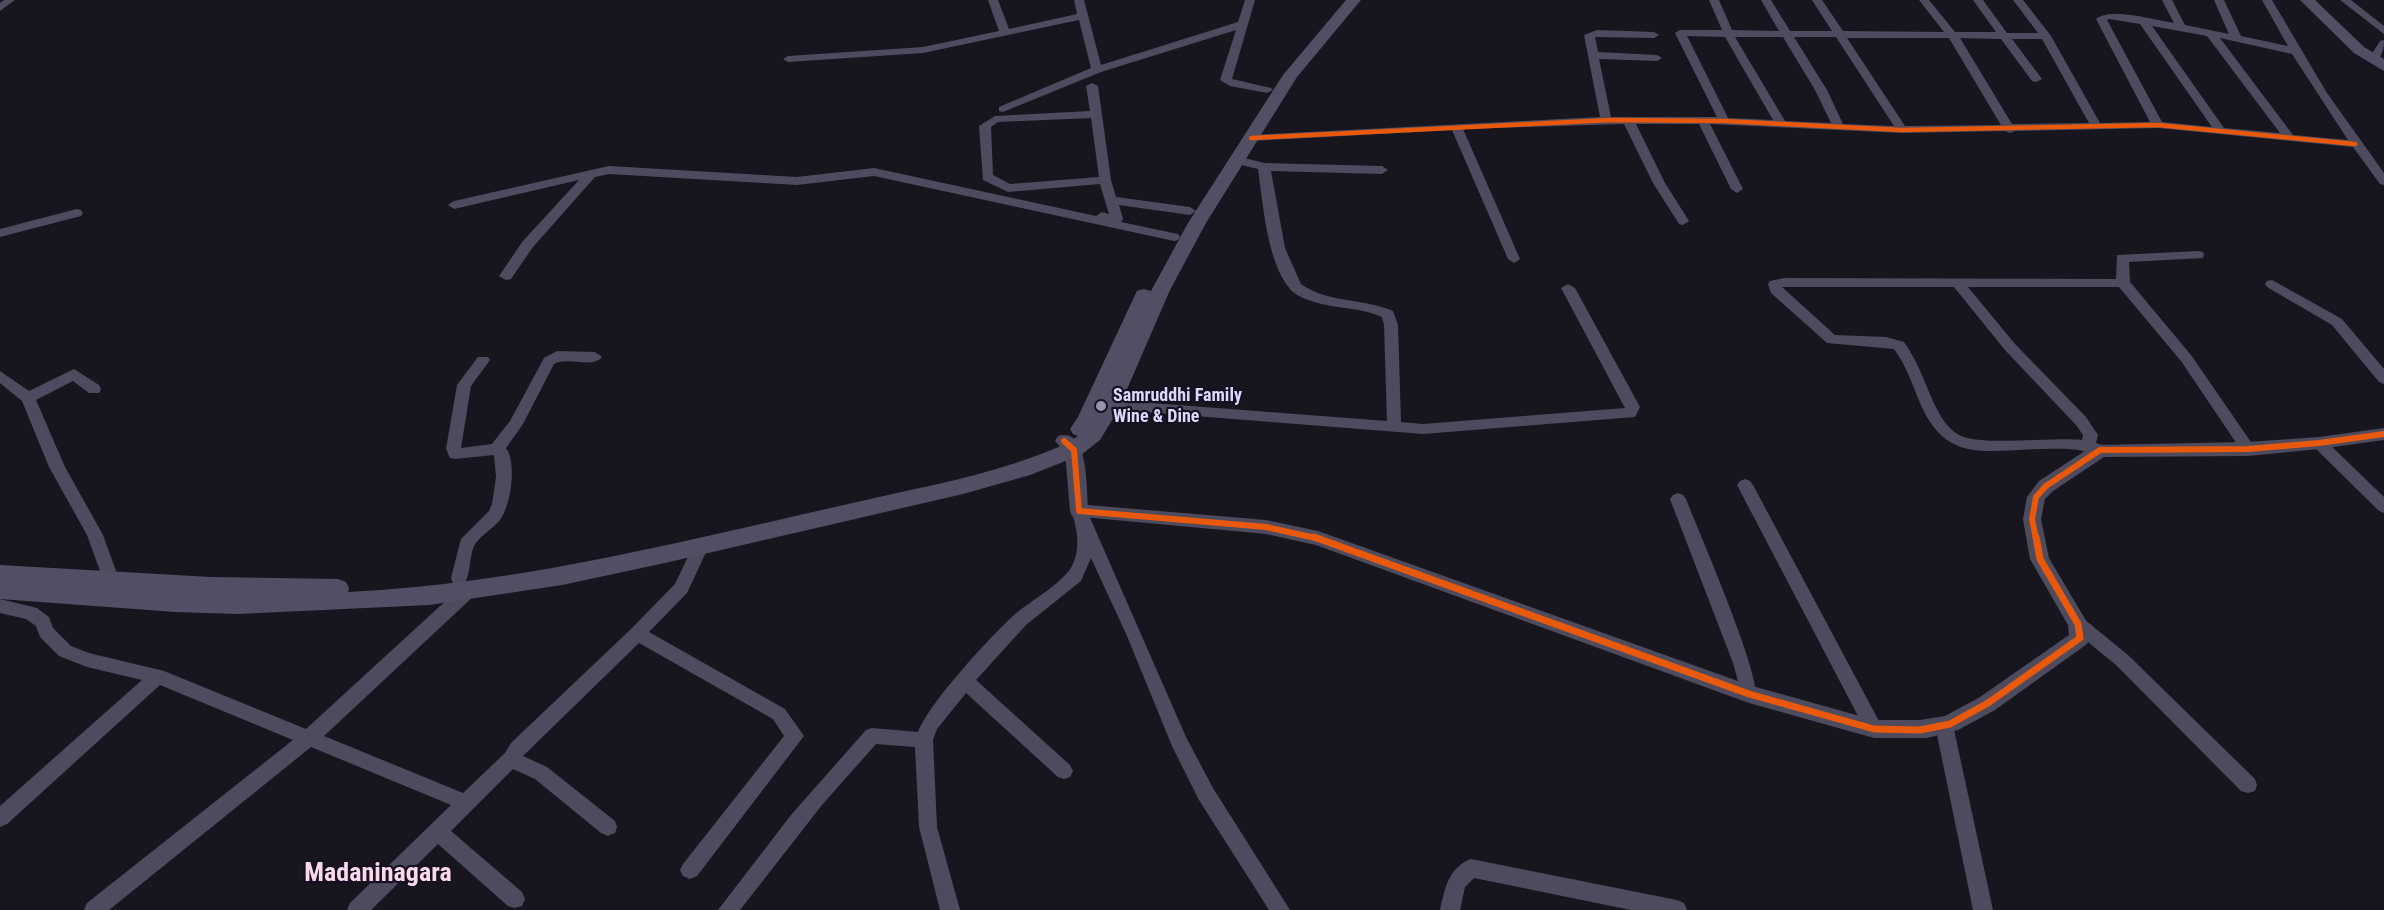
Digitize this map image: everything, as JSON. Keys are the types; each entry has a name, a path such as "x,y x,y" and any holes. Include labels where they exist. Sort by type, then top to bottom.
{"main road":[{"path":"0,574 259,589 464,584 562,576 963,486 1023,470 1093,435 1102,404 1153,274 1174,237 1190,211 1238,160 1251,138 1281,69 1340,0"},
{"path":"1102,404 1213,187 1266,100 1354,0"},
{"path":"2307,0 2359,50 2378,63"},
{"path":"0,590 175,603 238,604 429,596 464,584 762,519 1006,462 1056,447 1069,446"}],"street":[{"path":"0,8 10,0"},
{"path":"993,0 1005,32"},
{"path":"1079,0 1097,70"},
{"path":"1250,0 1226,80 1266,100"},
{"path":"1714,0 1728,33 1781,124"},
{"path":"1766,0 1821,90 1839,127"},
{"path":"1816,0 1902,130"},
{"path":"1924,0 1953,36 2010,130"},
{"path":"1978,0 2036,79"},
{"path":"2018,0 2046,36 2097,127"},
{"path":"2167,0 2181,27"},
{"path":"2219,0 2237,40"},
{"path":"2267,0 2294,51 2355,144 2384,181"},
{"path":"2345,0 2384,31"},
{"path":"788,59 923,51 1084,16"},
{"path":"2158,125 2101,19 2108,16 2181,27 2294,51"},
{"path":"2145,23 2220,130"},
{"path":"1043,117 1043,110 1032,106 1002,112 1097,70 1243,24"},
{"path":"1724,121 1680,33 2046,36"},
{"path":"1606,120 1589,38 1591,34 1654,35"},
{"path":"2211,34 2290,138"},
{"path":"2378,63 2384,43"},
{"path":"1593,55 1657,58"},
{"path":"1003,192 1009,196 1117,219 1105,180 1092,86"},
{"path":"1095,114 989,122 985,126 987,177 1008,188 1105,180"},
{"path":"1251,138 1456,126 1628,120 1724,121 1902,130 2010,130 2158,125 2355,144"},
{"path":"1628,120 1659,183 1683,221"},
{"path":"1703,121 1737,189"},
{"path":"1456,126 1514,259"},
{"path":"1238,160 1264,167 1382,170"},
{"path":"1264,167 1273,226 1289,277 1296,288 1313,297 1373,306 1388,314 1391,325 1394,427"},
{"path":"454,205 609,170 797,181 874,172 1174,237"},
{"path":"506,276 528,244 592,173"},
{"path":"1111,200 1190,211"},
{"path":"0,233 77,213"},
{"path":"2198,255 2122,258 2122,283 2186,358 2248,449"},
{"path":"2122,283 1784,282 1775,284 1776,290 1832,340 1886,342 1899,345 1941,426 1954,440 1974,445 2048,443 2094,447 2248,449 2319,443 2384,434"},
{"path":"1958,283 2010,347 2081,421 2091,435 2094,447"},
{"path":"2272,284 2337,322 2384,379"},
{"path":"1102,404 1423,429 1630,414 1633,407 1568,288"},
{"path":"483,360 464,386 454,454 497,449 516,424 549,361 557,356 595,357"},
{"path":"28,398 74,374 94,389"},
{"path":"0,376 28,398 57,467 95,535 112,582"},
{"path":"2319,443 2384,507"},
{"path":"950,910 928,827 924,740 930,725 964,681 1020,620 1075,576 1084,555 1083,520 1069,446"},
{"path":"2094,447 2046,486 2036,497 2032,519 2040,559 2078,624 2122,660 2248,785"},
{"path":"94,910 308,739 464,584 467,543 495,514 503,496 502,453 497,449"},
{"path":"1745,485 1874,729"},
{"path":"1678,499 1742,663 1749,694"},
{"path":"1083,520 1266,527 1318,538 1749,694 1874,729 1937,728 1971,714 2080,638 2078,624"},
{"path":"1083,520 1178,740 1206,794 1280,910"},
{"path":"357,910 511,759 517,749 638,634 681,588 701,546"},
{"path":"0,606 31,613 43,621 46,632 65,651 87,660 158,676 466,803"},
{"path":"638,634 779,714 795,736 690,870"},
{"path":"0,818 158,676"},
{"path":"964,681 1064,771"},
{"path":"1944,725 1983,910"},
{"path":"728,910 837,770 872,736 924,740"},
{"path":"511,759 541,773 608,828"},
{"path":"438,832 515,899"},
{"path":"1450,910 1456,882 1471,868 1677,910"}],"cycle path":[{"path":"1251,138 1611,120 1724,121 1902,130 2158,125 2355,144"},
{"path":"1064,441 1074,450 1079,511 1266,527 1318,538 1749,694 1874,729 1920,730 1950,724 1968,715 2009,689 2080,638 2078,624 2040,559 2032,519 2036,497 2046,486 2100,450 2248,449 2319,443 2384,434"}],"place":[{"name":"Samruddhi Family Wine & Dine","path":"1101,406"}],"district":[{"name":"Madaninagara","path":"378,874"}]}
